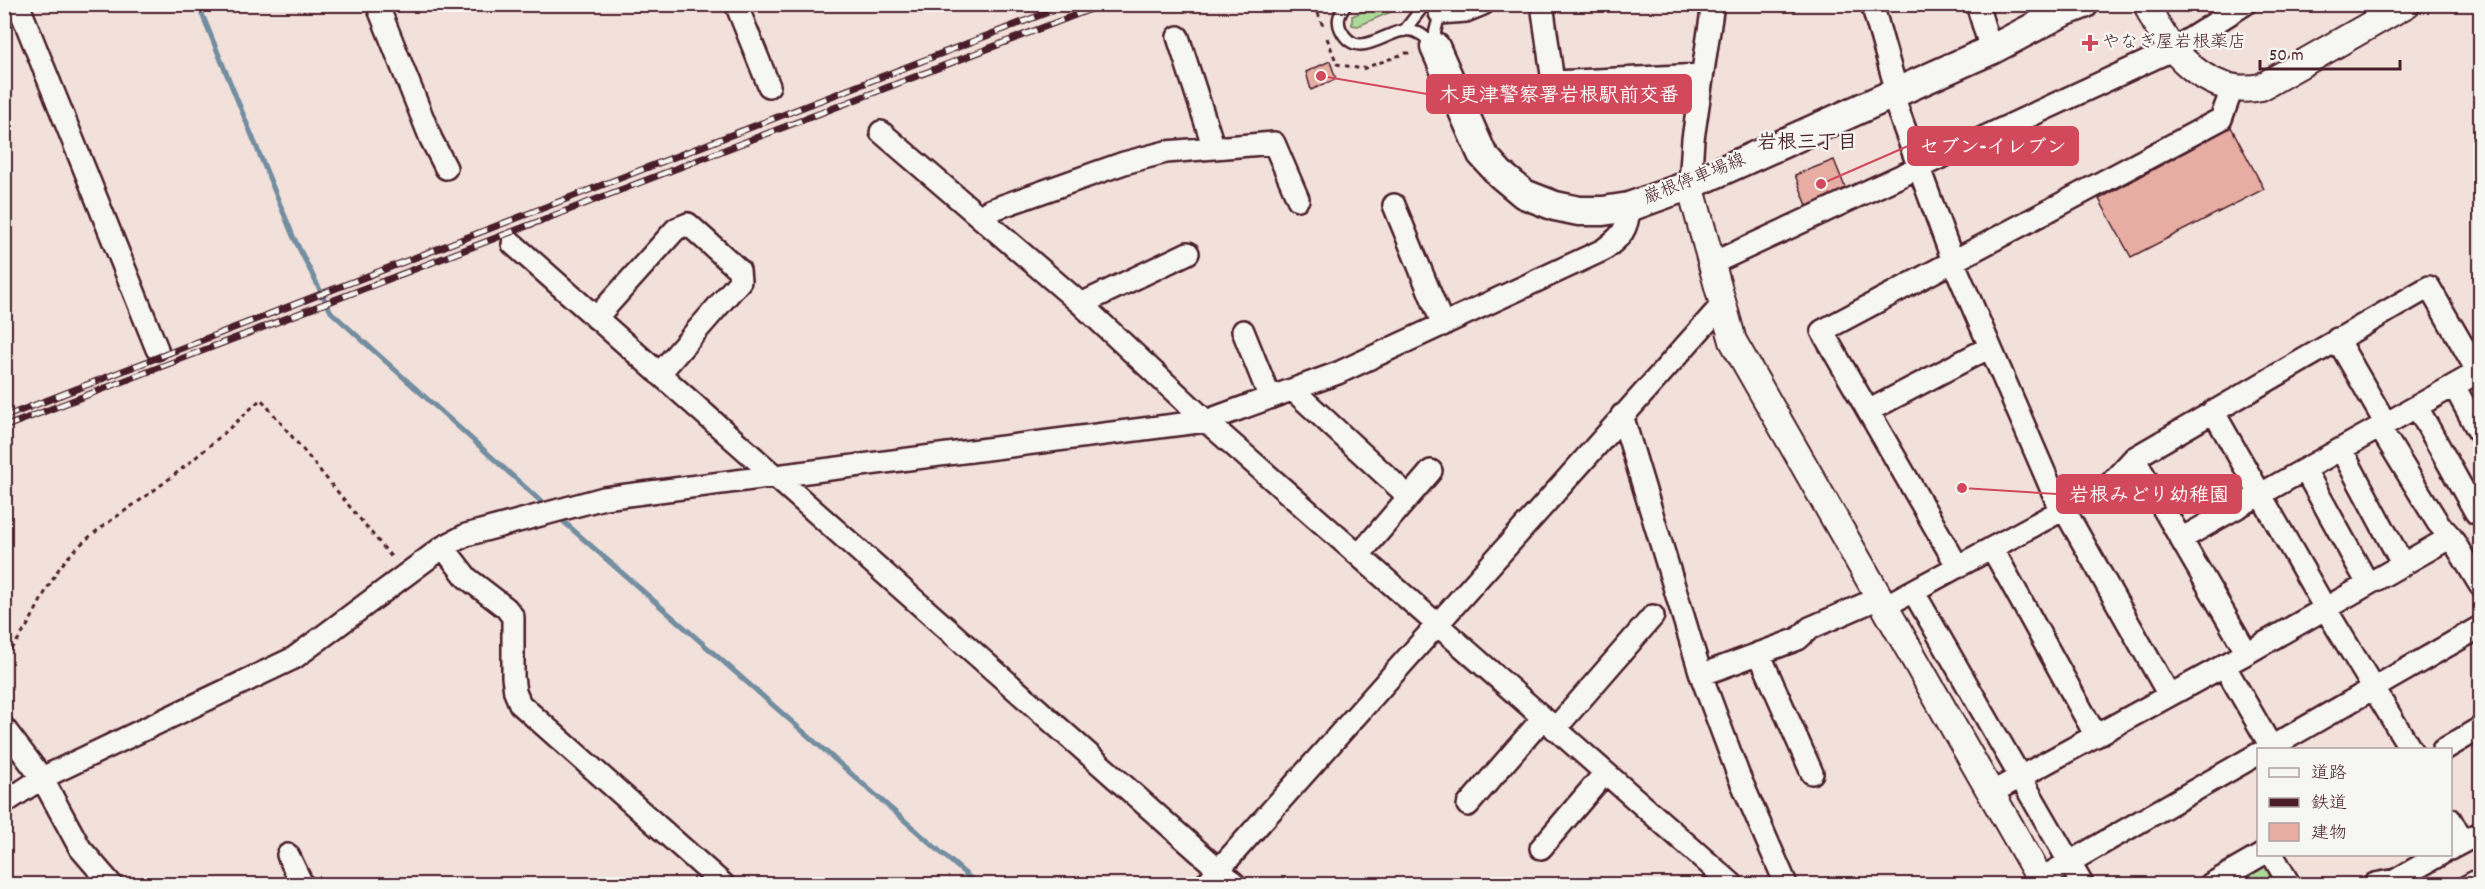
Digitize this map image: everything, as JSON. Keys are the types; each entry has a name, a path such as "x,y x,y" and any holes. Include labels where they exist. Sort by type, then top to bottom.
{"main road":[{"name":"巌根停車場線","path":"1435,47 1482,154 1500,174 1524,194 1555,206 1579,211 1629,207 1690,185 1991,50 2068,7"}],"street":[{"path":"18,4 157,349"},
{"path":"377,4 431,139 446,168"},
{"path":"735,4 769,86"},
{"path":"1436,7 1466,10 1483,4"},
{"path":"1542,4 1553,82 1702,75"},
{"path":"1713,4 1693,139 1690,185 1733,341 2042,882 2068,862 2257,756"},
{"path":"1872,4 1894,93 1953,261 2063,510 2169,695"},
{"path":"1977,4 1991,50"},
{"path":"2147,4 2160,32 2200,74 2232,89 2249,90 2261,87 2407,4"},
{"path":"1711,264 2174,49 2240,6"},
{"path":"1178,37 1214,148"},
{"path":"1958,567 1822,331 2221,119 2232,89"},
{"path":"881,132 1081,304 1206,421 1549,723 1726,883"},
{"path":"980,216 991,210 1124,163 1166,152 1274,143 1298,199"},
{"path":"1394,205 1443,325"},
{"path":"4,803 42,778 294,658 443,547 466,534 603,498 1206,421 1338,374 1603,250 1617,240 1628,225 1629,207"},
{"path":"596,318 676,229 688,224 740,270 740,281 659,374"},
{"path":"513,244 772,476 1212,877 1235,885"},
{"path":"1081,304 1188,252"},
{"path":"1701,675 1798,639 1810,628 1913,591 2110,484 2134,458 2429,287 2478,372 2181,539"},
{"path":"1212,877 1622,415 1722,306"},
{"path":"1244,331 1270,398"},
{"path":"2337,339 2383,426 2481,585"},
{"path":"1868,411 1990,347"},
{"path":"2454,386 2481,434"},
{"path":"1293,390 1408,496"},
{"path":"1991,793 2403,565 2479,512 2417,407"},
{"path":"2213,411 2325,609 2410,748"},
{"path":"1622,415 1701,675 1738,774 1786,885"},
{"path":"2341,449 2403,565"},
{"path":"2134,458 2247,653"},
{"path":"2305,470 2368,584"},
{"path":"1359,555 1431,471"},
{"path":"443,547 467,578 506,608 513,617 513,677 515,692 520,704 723,885"},
{"path":"1992,548 2096,736"},
{"path":"1913,591 2082,885"},
{"path":"1468,805 1653,616"},
{"path":"2270,748 2481,627"},
{"path":"1759,653 1812,773"},
{"path":"2223,666 2266,748"},
{"path":"4,728 42,778 80,848 111,885"},
{"path":"2446,748 2481,728"},
{"path":"1541,848 1605,773"},
{"path":"2452,821 2465,841"},
{"path":"288,855 302,885"},
{"path":"2211,885 2260,856"},
{"path":"2273,856 2289,885"},
{"path":"2375,885 2396,880 2439,856"}],"lane":[{"path":"1346,4 1340,14 1338,24 1343,35 1353,43 1367,45 1410,30 1424,36 1435,47"},
{"path":"1404,31 1436,7"},
{"path":"1435,47 1436,7"},
{"path":"2460,885 2481,873"}],"path":[{"path":"4,655 13,647 28,625 50,579 91,534 152,492 215,442 261,399 406,574"}],"green space":[{"path":"1379,5 1407,5 1358,26 1352,25 1352,16"},
{"path":"2264,856 2268,856 2286,884 2215,884"}],"building":[{"path":"1330,61 1336,79 1311,90 1306,72"},
{"path":"2231,127 2264,189 2131,257 2099,199"},
{"path":"1834,160 1847,192 1808,208 1795,175"}],"waterway":[{"path":"198,4 293,236 331,312 547,507"},
{"path":"556,515 977,884"}],"railway":[{"path":"4,417 1069,4"},
{"path":"4,427 1104,4"}],"place":[{"name":"やなぎ屋岩根薬店","path":"2090,43"},
{"name":"木更津警察署岩根駅前交番","path":"1321,76"},
{"name":"セブン-イレブン","path":"1821,184"},
{"name":"岩根みどり幼稚園","path":"1962,488"}],"district":[{"name":"岩根三丁目","path":"1807,144"}]}
